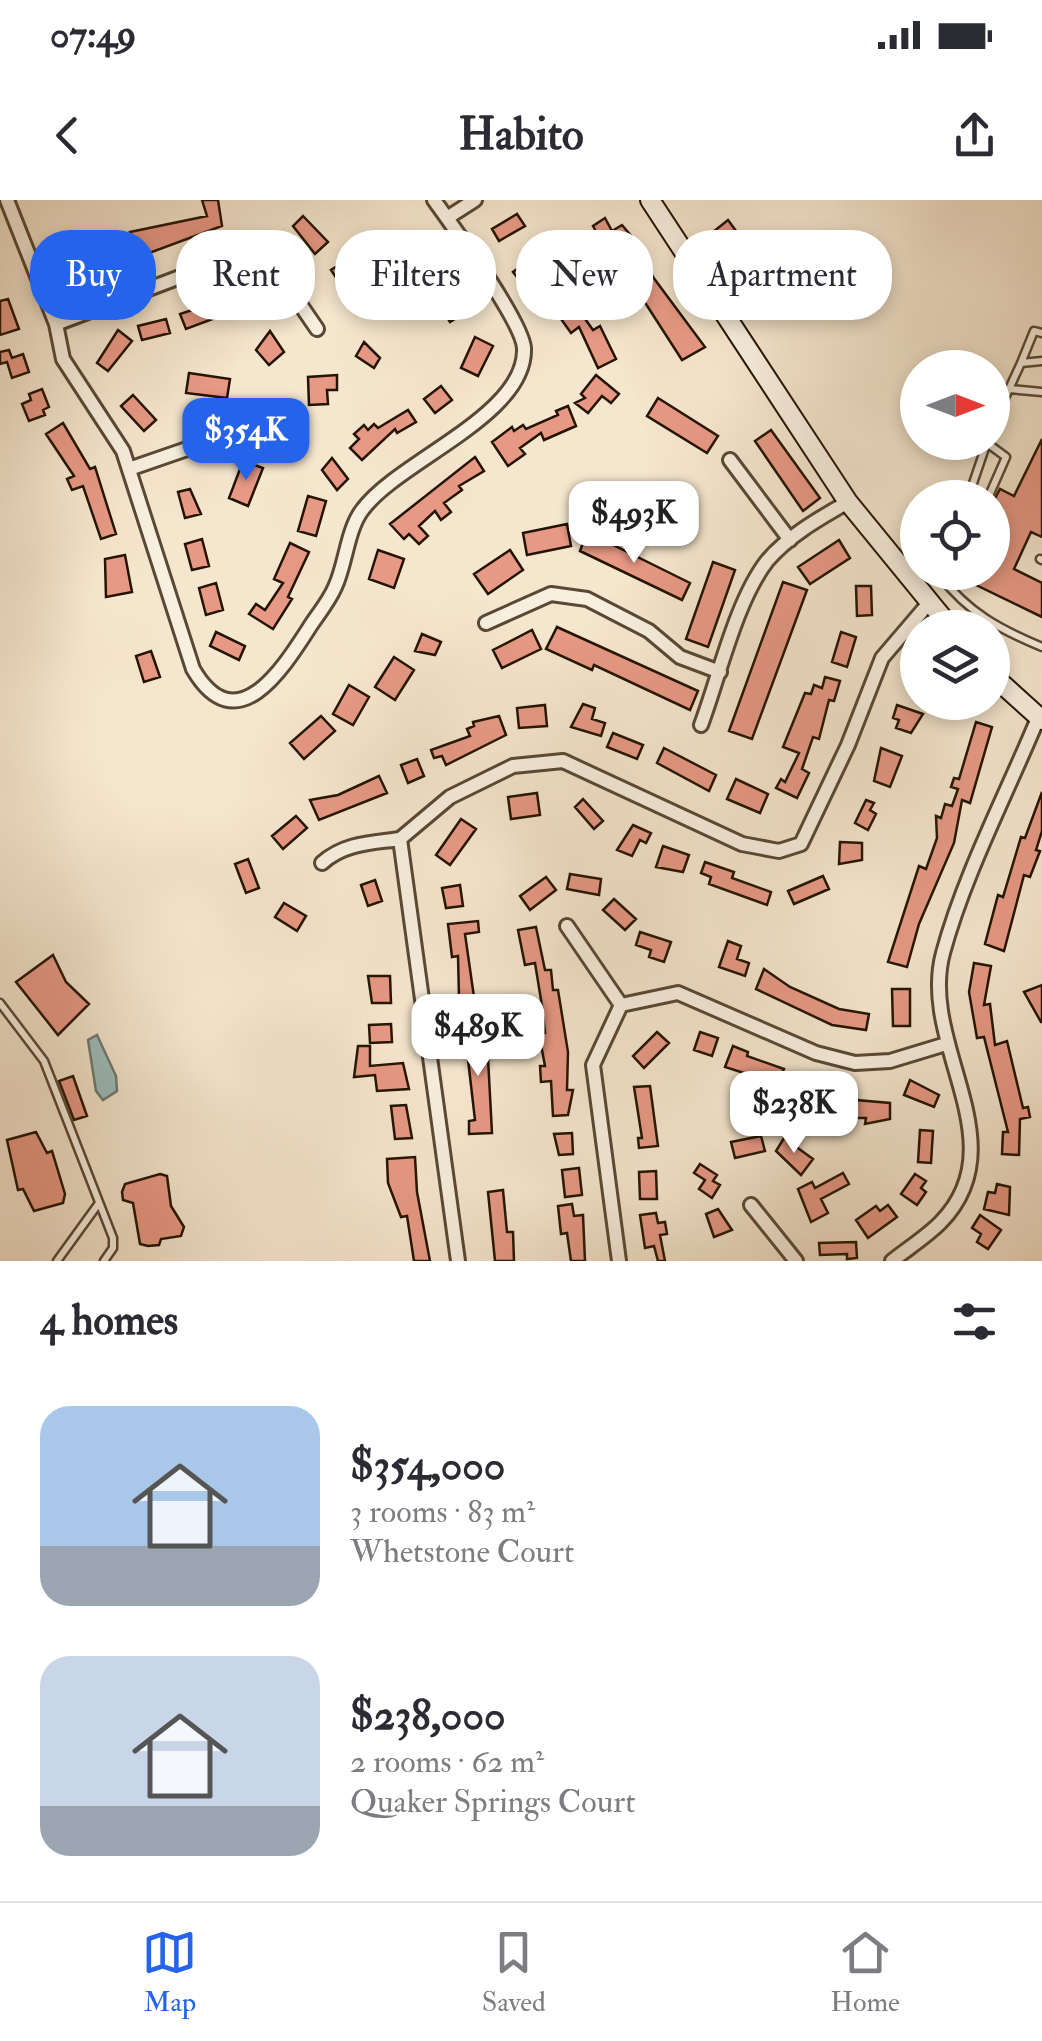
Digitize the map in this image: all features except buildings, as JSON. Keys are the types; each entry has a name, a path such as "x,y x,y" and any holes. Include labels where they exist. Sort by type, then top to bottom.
{"main road":[{"path":"650,200 848,502 935,610"},
{"path":"1010,692 1040,719"}],"street":[{"path":"8,200 56,324 63,360 114,436 129,469 172,612 204,689 226,699 250,697 266,688 288,663 334,591 362,509 499,402 520,376 524,346 514,316 434,200"},
{"path":"446,218 475,200"},
{"path":"56,324 238,255 274,266 317,329"},
{"path":"129,469 210,442"},
{"path":"730,460 790,540"},
{"path":"701,725 754,585 768,561 790,540 848,502"},
{"path":"486,623 552,594 587,599 649,631 680,657 720,672"},
{"path":"322,863 344,848 400,839 450,797 512,766 563,761 742,844 779,852 801,844 882,658 929,603"},
{"path":"892,1261 940,1223 964,1190 974,1141 937,998 942,954 1040,719"},
{"path":"400,839 458,1261"},
{"path":"566,926 620,1005"},
{"path":"620,1005 678,993 816,1053 855,1064 890,1060 946,1044"},
{"path":"619,1261 593,1064 620,1005"},
{"path":"751,1204 796,1261"}],"lane":[{"path":"1010,388 1034,331 1042,333"},
{"path":"1021,363 1042,361"},
{"path":"1010,390 1042,392"},
{"path":"929,603 934,590"},
{"path":"952,590 963,606 992,626 1042,646"},
{"path":"0,1003 44,1062 113,1238 113,1248 104,1261"},
{"path":"56,1261 100,1202"}],"water":[{"path":"97,1035 116,1076 117,1091 103,1100 96,1091 88,1040"}]}
